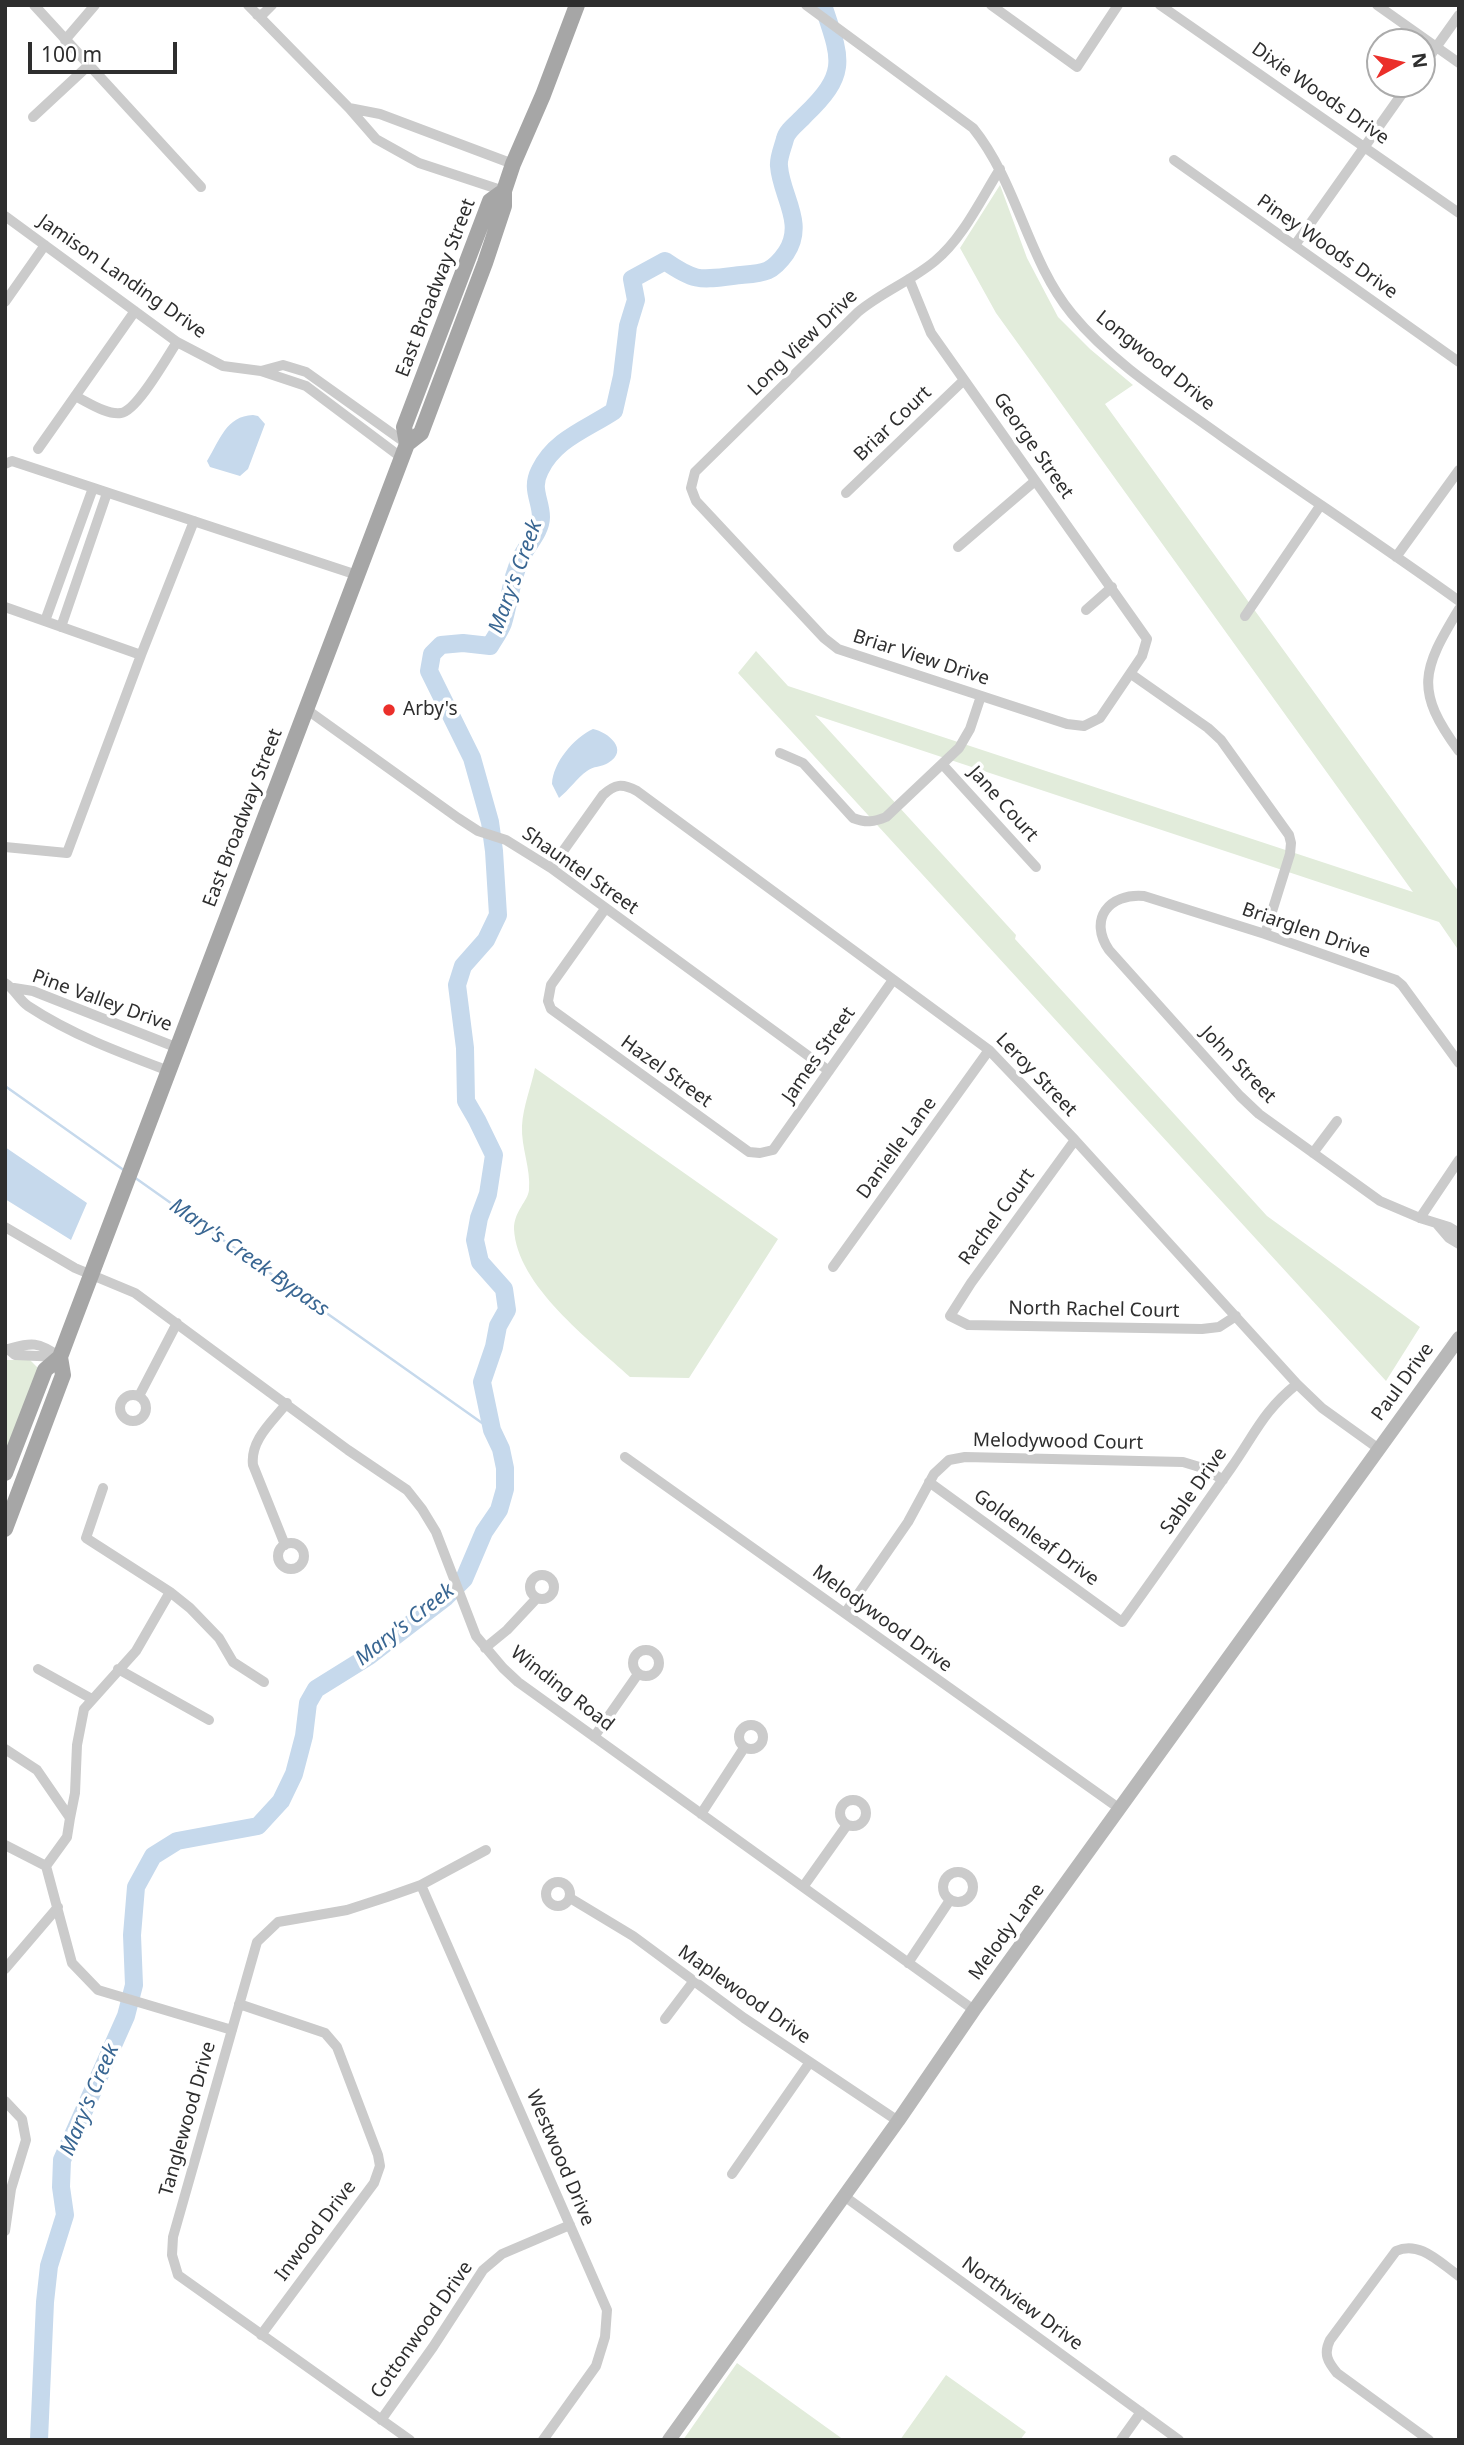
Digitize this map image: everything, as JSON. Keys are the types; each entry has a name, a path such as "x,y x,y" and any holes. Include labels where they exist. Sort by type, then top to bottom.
{"main road":[{"name":"East Broadway Street","path":"60,1357 405,451 421,433 504,206 504,191 513,164 537,111 577,5"},
{"name":"East Broadway Street","path":"405,451 404,427 490,201 504,191"},
{"path":"444,372 439,363 458,306 461,278"},
{"path":"5,1473 45,1370 60,1357"},
{"path":"5,1529 63,1375 60,1357"}],"street":[{"path":"33,5 201,187"},
{"path":"65,40 95,5"},
{"path":"248,5 376,139 419,163 504,191"},
{"path":"257,15 263,14 272,5"},
{"path":"991,5 1077,67 1118,5"},
{"name":"Dixie Woods Drive","path":"1160,5 1459,213"},
{"path":"1377,5 1409,28"},
{"name":"Longwood Drive","path":"809,7 973,128 990,149 1041,263 1073,315 1121,361 1321,506 1459,601"},
{"path":"1459,15 1436,47 1459,63"},
{"path":"33,117 89,65"},
{"path":"1294,245 1399,98"},
{"path":"349,108 380,114 513,164"},
{"name":"Piney Woods Drive","path":"1174,160 1459,362"},
{"name":"Long View Drive","path":"691,488 695,472 858,312 937,259 950,246 1000,169"},
{"name":"Jamison Landing Drive","path":"5,216 177,342 223,366 261,371 283,365 306,372 405,451"},
{"path":"5,302 45,245"},
{"name":"George Street","path":"909,279 931,333 1139,628"},
{"path":"38,449 135,312"},
{"path":"75,396 111,413 123,414 134,405 177,342"},
{"name":"Briar Court","path":"846,493 964,380"},
{"path":"5,464 12,461 358,575"},
{"path":"1396,557 1459,470"},
{"path":"958,547 1035,481"},
{"path":"46,621 93,488"},
{"name":"Briar View Drive","path":"691,488 696,501 831,643 854,655 1067,724 1084,726 1100,718 1142,656 1147,639 1139,628"},
{"path":"61,627 107,493"},
{"path":"1245,616 1321,506"},
{"path":"5,847 67,853 194,522"},
{"path":"1086,610 1112,587"},
{"path":"5,607 141,656"},
{"path":"1459,609 1435,648 1427,684 1431,702 1440,721 1459,751"},
{"path":"1131,674 1221,740 1289,835 1292,843 1290,854 1265,934"},
{"path":"780,753 803,763 853,818 875,822 886,817 943,765 966,738 981,696"},
{"name":"Shauntel Street","path":"306,709 478,831 506,841 551,868 828,1071"},
{"name":"Jane Court","path":"943,765 1036,867"},
{"name":"Leroy Street","path":"551,868 603,795 618,785 637,791 989,1050 1075,1140 1297,1384 1322,1409 1379,1449"},
{"name":"Briarglen Drive","path":"1107,908 1120,898 1144,896 1265,934 1396,980 1459,1063"},
{"name":"John Street","path":"1107,908 1101,920 1101,930 1103,941 1109,950 1240,1097 1259,1114 1380,1201 1459,1233"},
{"name":"Hazel Street","path":"605,909 551,985 548,1001 557,1014 749,1152 773,1150"},
{"name":"James Street","path":"773,1150 893,980"},
{"name":"Pine Valley Drive","path":"9,986 33,990 178,1048"},
{"name":"Pine Valley Drive","path":"9,986 25,1004 95,1043 169,1071"},
{"name":"Danielle Lane","path":"833,1267 989,1050"},
{"path":"1313,1153 1337,1121"},
{"name":"Rachel Court","path":"950,1316 1075,1140"},
{"path":"1420,1219 1459,1160"},
{"name":"John Street","path":"1437,1224 1449,1238 1459,1244"},
{"name":"Winding Road","path":"5,1227 91,1275 135,1293 407,1490 436,1532 476,1636 518,1682 974,2010"},
{"name":"North Rachel Court","path":"950,1316 968,1325 1202,1329 1219,1327 1236,1316"},
{"path":"139,1396 177,1323"},
{"name":"Paul Drive","path":"1379,1449 1459,1338"},
{"path":"7,1350 18,1345 44,1346 60,1357"},
{"name":"Sable Drive","path":"1122,1622 1223,1480 1263,1416 1297,1384"},
{"path":"285,1545 251,1455 255,1443 287,1404"},
{"name":"Melody Lane","path":"669,2440 898,2121 974,2010 1379,1449"},
{"name":"Melodywood Drive","path":"625,1457 1120,1809"},
{"name":"Melodywood Court","path":"845,1613 902,1532 929,1482 944,1463 965,1457 1183,1462 1206,1469 1223,1480"},
{"name":"Goldenleaf Drive","path":"929,1482 1122,1622"},
{"path":"103,1488 86,1538 170,1592 190,1608 219,1638 233,1661 264,1682"},
{"path":"46,1866 66,1837 75,1793 77,1745 84,1709 135,1651 170,1592"},
{"path":"485,1648 507,1630 536,1599"},
{"path":"38,1669 92,1699"},
{"path":"118,1670 209,1720"},
{"path":"594,1737 638,1674"},
{"path":"701,1814 744,1748"},
{"path":"5,1749 37,1770 70,1818"},
{"path":"803,1887 847,1825"},
{"path":"5,1845 46,1866 72,1962 98,1990 232,2030"},
{"name":"Tanglewood Drive","path":"410,2440 178,2275 172,2255 173,2237 257,1942 278,1922 347,1910 421,1885 486,1850"},
{"name":"Westwood Drive","path":"421,1885 607,2311 605,2337 596,2366 543,2440"},
{"name":"Maplewood Drive","path":"570,1898 633,1936 693,1983 898,2121"},
{"path":"908,1963 950,1900"},
{"path":"5,1969 58,1908"},
{"path":"665,2019 693,1983"},
{"name":"Inwood Drive","path":"239,2004 325,2033 337,2047 369,2128 380,2166 374,2183 261,2335"},
{"path":"732,2174 810,2062"},
{"path":"5,2101 22,2119 26,2140 11,2189 5,2231"},
{"name":"Northview Drive","path":"844,2196 1179,2440"},
{"name":"Cottonwood Drive","path":"381,2420 483,2270 502,2254 570,2225"},
{"path":"1429,2440 1337,2373 1328,2362 1325,2352 1330,2340 1396,2251 1404,2247 1415,2247 1459,2276"},
{"path":"1121,2440 1141,2412"}],"green space":[{"path":"1000,185 1027,258 1058,317 1090,349 1133,385 1105,404 1459,892 1459,951 1439,922 815,715 1267,1216 1420,1327 1386,1381 738,673 756,651 788,686 1413,892 996,313 960,248"},
{"path":"535,1068 778,1239 689,1378 630,1377 558,1310 528,1271 518,1250 514,1229 516,1217 529,1190 522,1126"},
{"path":"5,1360 30,1360 39,1369 5,1454"},
{"path":"737,2363 844,2440 683,2440"},
{"path":"946,2375 1026,2432 1020,2440 900,2440"}],"water":[{"path":"258,416 265,424 248,469 240,476 210,467 207,461 225,430 236,420"},
{"path":"593,729 614,742 617,753 608,763 583,774 559,798 552,784 556,767 572,745"},
{"path":"5,1147 87,1203 71,1240 5,1199"}],"waterway":[{"name":"Mary's Creek","path":"39,2440 49,2266 65,2215 61,2187 62,2160 126,2016 134,1985 132,1935 136,1887 153,1856 177,1841 258,1826 281,1801 294,1774 304,1736 308,1703 316,1689 369,1656 446,1597 464,1579 484,1532 499,1510 505,1489 501,1449 492,1430 482,1382 498,1326 507,1310 504,1289 480,1262 475,1240 479,1218 488,1194 494,1155 466,1101 465,1048 457,985 463,966 486,940 498,915 494,851 490,822 472,758 429,671 432,654 441,645 463,643 490,646 500,629 518,564 540,522 541,511 536,489 540,470 546,459 563,442 614,411 622,376 628,326 636,300 632,279 665,261 693,277 717,278 756,274 772,268 786,253 794,231 781,177 781,153 788,133 829,88 837,64 834,39 823,5"},
{"name":"Mary's Creek Bypass","path":"5,1086 125,1171"},
{"name":"Mary's Creek Bypass","path":"134,1177 492,1430"}],"place":[{"name":"Arby's","path":"389,710"}]}
